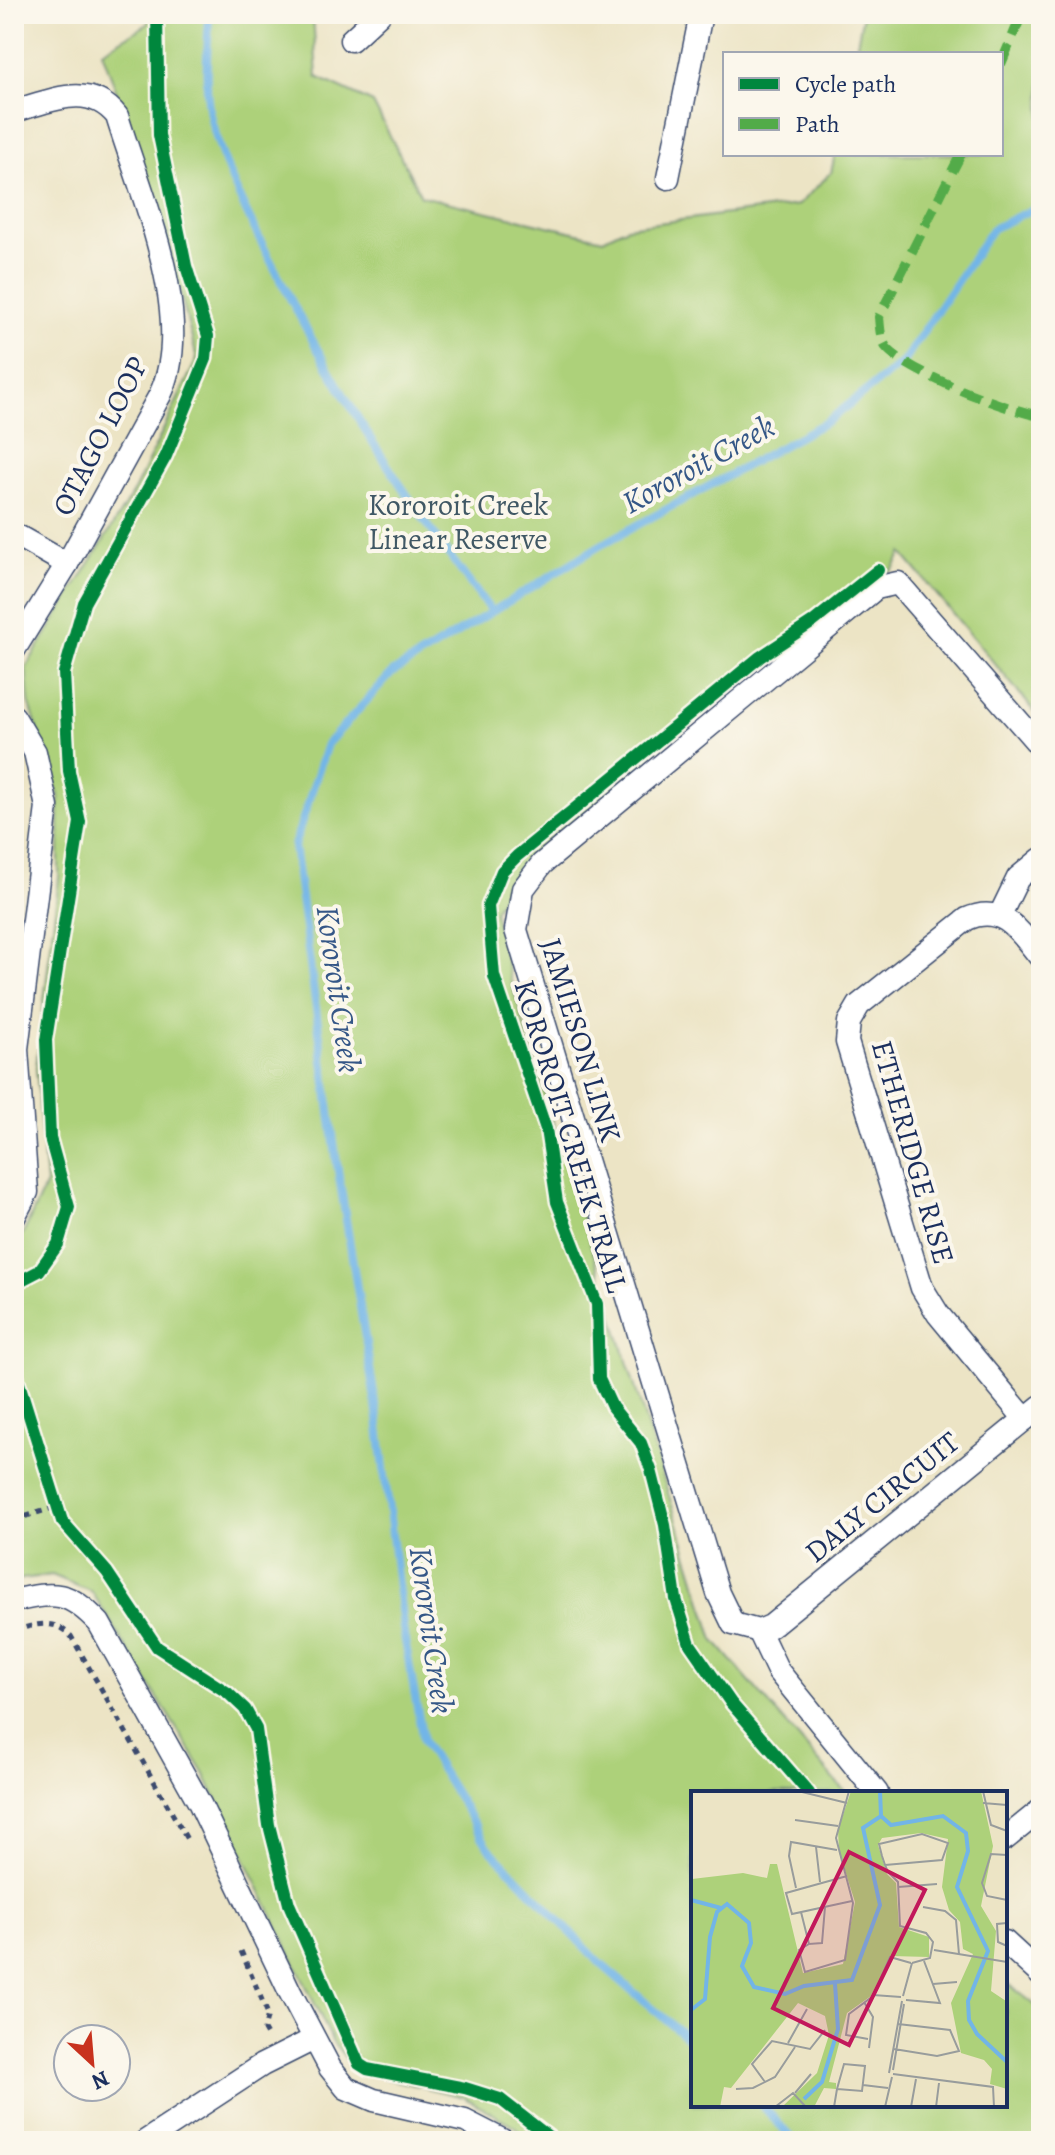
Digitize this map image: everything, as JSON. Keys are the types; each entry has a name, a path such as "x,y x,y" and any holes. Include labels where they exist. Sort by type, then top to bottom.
{"street":[{"path":"351,40 379,14"},
{"path":"668,178 701,14"},
{"name":"OTAGO LOOP","path":"14,111 79,95 92,96 108,105 117,116 171,295 174,349 170,374 67,564 14,650"},
{"name":"OTAGO LOOP","path":"14,534 67,564"},
{"name":"JAMIESON LINK","path":"759,1631 733,1624 718,1593 516,930 523,889 542,864 876,588 898,583 1041,747"},
{"path":"14,717 35,752 47,807 17,1049 27,1192 14,1217"},
{"path":"1041,859 1018,878 1000,915 1015,925 1041,958"},
{"name":"ETHERIDGE RISE","path":"1000,915 979,914 967,919 859,1005 849,1022 847,1042 922,1288 938,1314 1033,1413"},
{"name":"DALY CIRCUIT","path":"759,1631 791,1611 1033,1413"},
{"path":"14,1601 44,1594 66,1596 83,1606 99,1623 200,1804 314,2039 346,2088 374,2100 465,2121 504,2141"},
{"path":"759,1631 778,1671 875,1791"},
{"path":"1007,1837 1041,1810"},
{"path":"1007,1944 1041,1975"},
{"path":"146,2141 278,2057 314,2039"}],"path":[{"path":"14,1520 54,1500 62,1521"},
{"path":"14,1631 49,1624 60,1625 71,1636 192,1848"},
{"path":"240,1949 268,2014 264,2030 278,2057"}],"green space":[{"name":"Kororoit Creek Linear Reserve","path":"149,14 313,14 317,77 373,103 421,196 603,239 627,227 798,205 831,173 835,156 1003,156 1003,52 855,52 863,14 1041,14 1041,719 902,553 893,569 704,713 515,874 494,911 511,981 559,1143 714,1640 844,1791 691,1791 691,2107 1007,2107 1007,1983 1041,2010 1041,2141 529,2141 514,2126 464,2097 356,2071 333,2042 204,1773 92,1592 52,1575 14,1580 14,1237 23,1234 46,1184 36,1067 59,877 59,796 29,702 26,667 135,489 197,359 161,216 102,51 148,24"}],"waterway":[{"path":"209,14 209,110 225,163 242,202 303,323 352,408 404,491 491,611"},
{"name":"Kororoit Creek","path":"691,2041 601,1964 489,1848 423,1741 404,1635 378,1418 337,1164 294,846 327,744 392,673 601,545 828,421 903,362 992,229 1041,205"},
{"name":"Kororoit Creek","path":"764,2107 794,2141"}],"marked path":[{"path":"1003,59 1022,14"},
{"path":"960,156 879,317 883,340 897,357 914,368 983,399 1041,416"}],"cycle path":[{"path":"14,1284 39,1271 58,1244 69,1207 50,1138 46,1040 80,822 69,771 64,673 84,603 166,456 206,359 208,336 186,266 159,135 157,14"},
{"name":"KOROROIT CREEK TRAIL","path":"807,1791 731,1703 690,1644 676,1599 665,1525 651,1470 641,1443 612,1407 599,1379 597,1304 557,1202 546,1129 494,976 488,906 502,871 517,856 760,657 813,622 878,570"},
{"path":"14,1367 62,1521 107,1572 157,1647 228,1693 245,1709 256,1729 269,1825 289,1904 359,2064 367,2069 465,2088 500,2099 554,2141"}]}
